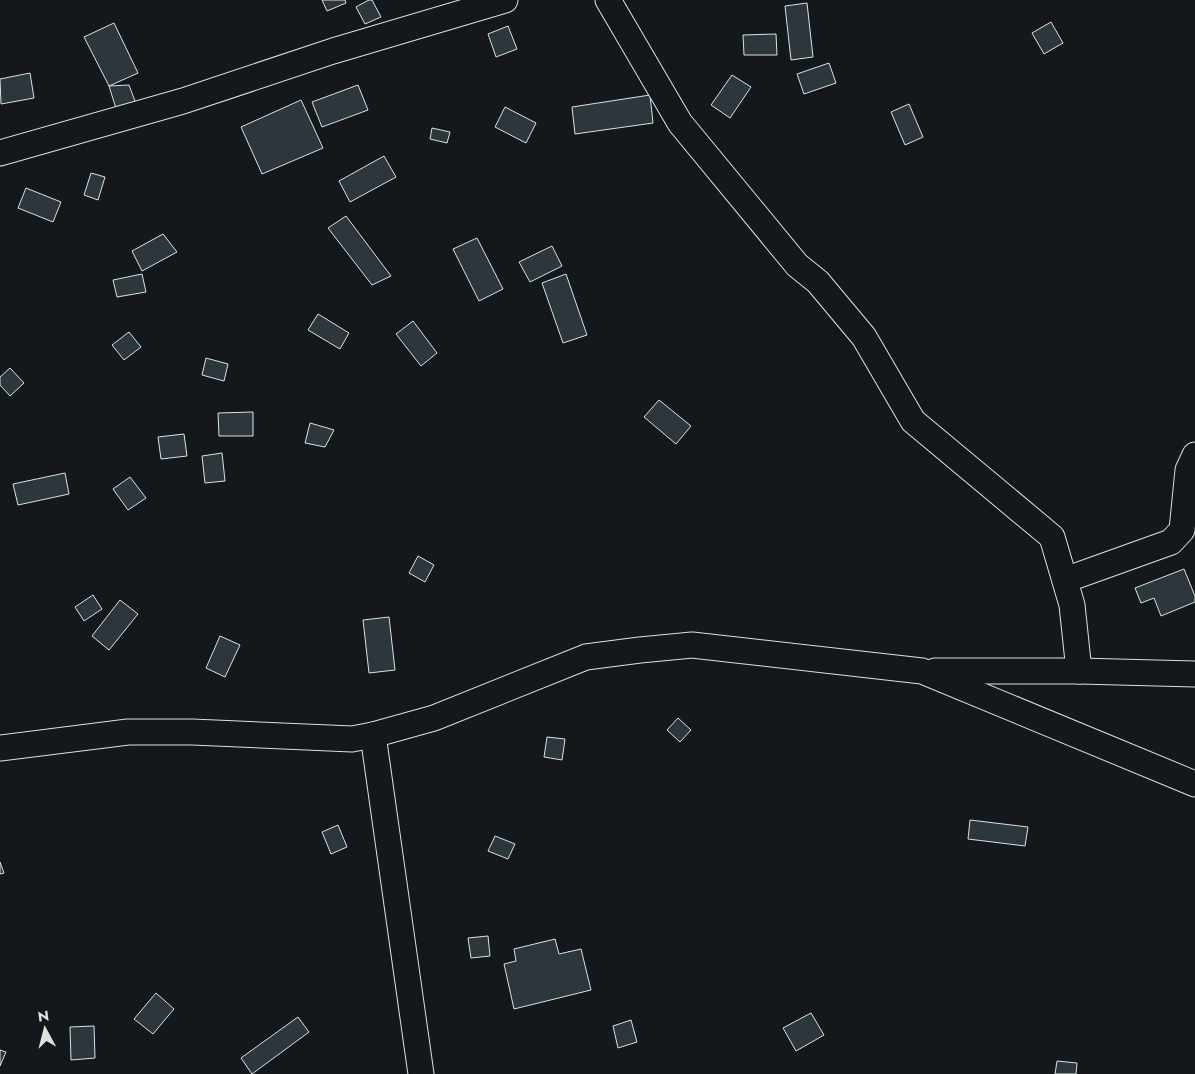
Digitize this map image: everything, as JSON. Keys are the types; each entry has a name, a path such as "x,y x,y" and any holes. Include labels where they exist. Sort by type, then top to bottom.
{"street":[{"path":"0,152 183,101 333,51 505,0"},
{"path":"608,0 680,123 797,265 818,282 864,337 913,422 1052,537 1072,604 1079,671"},
{"path":"1064,580 1171,542 1182,530 1188,470 1195,455"},
{"path":"0,748 128,732 192,732 352,739 434,718 586,658 692,645 922,671 1079,671 1195,674"},
{"path":"922,671 1195,784"},
{"path":"373,735 421,1074"}],"building":[{"path":"322,0 345,0 346,3 327,11"},
{"path":"372,0 381,17 365,24 356,7"},
{"path":"807,3 813,57 791,60 785,6"},
{"path":"1051,22 1063,43 1044,54 1032,33"},
{"path":"114,23 138,73 109,86 84,37"},
{"path":"508,26 517,49 496,57 488,34"},
{"path":"776,34 777,55 744,55 743,35"},
{"path":"829,63 836,83 804,94 797,74"},
{"path":"30,73 34,98 1,104 0,79"},
{"path":"732,75 751,87 730,118 711,105"},
{"path":"129,85 138,109 118,115 109,86"},
{"path":"358,85 368,110 322,127 312,102"},
{"path":"650,95 653,123 575,134 572,107"},
{"path":"301,100 323,148 262,174 241,127"},
{"path":"909,104 923,137 905,145 891,112"},
{"path":"505,107 536,123 526,143 495,127"},
{"path":"432,128 450,132 447,143 430,139"},
{"path":"384,156 396,177 350,202 339,181"},
{"path":"91,173 105,177 98,200 84,195"},
{"path":"26,188 61,202 53,222 18,208"},
{"path":"346,216 391,276 372,285 328,228"},
{"path":"163,234 177,252 142,271 132,251"},
{"path":"477,238 503,289 479,301 453,249"},
{"path":"552,246 562,266 530,282 519,262"},
{"path":"142,274 146,292 117,297 113,280"},
{"path":"566,274 587,335 563,343 542,283"},
{"path":"318,314 349,333 340,349 308,330"},
{"path":"413,321 437,353 421,366 396,334"},
{"path":"129,332 141,347 124,360 112,345"},
{"path":"206,358 228,364 224,381 202,375"},
{"path":"10,368 24,383 10,396 0,385 0,377"},
{"path":"659,400 691,426 676,444 644,417"},
{"path":"253,412 253,436 219,436 218,413"},
{"path":"310,423 334,430 325,447 305,443"},
{"path":"184,434 187,456 161,459 158,437"},
{"path":"222,453 225,481 205,483 202,456"},
{"path":"65,473 69,494 18,505 13,484"},
{"path":"130,477 146,498 128,510 113,489"},
{"path":"418,556 434,565 425,582 409,573"},
{"path":"1184,569 1195,596 1195,602 1161,616 1154,598 1141,603 1135,588"},
{"path":"93,595 102,609 84,621 75,607"},
{"path":"120,600 138,614 109,650 92,636"},
{"path":"389,617 395,670 369,673 363,620"},
{"path":"220,636 240,645 225,677 206,668"},
{"path":"678,718 691,730 680,742 667,730"},
{"path":"547,737 565,739 562,760 544,757"},
{"path":"970,820 1028,827 1025,846 968,839"},
{"path":"338,825 347,847 331,854 322,832"},
{"path":"495,836 515,844 508,859 488,851"},
{"path":"0,862 4,873 0,874"},
{"path":"488,936 490,956 471,958 468,938"},
{"path":"555,939 559,954 581,949 591,990 514,1009 504,964 516,961 514,949"},
{"path":"156,993 174,1009 153,1034 134,1019"},
{"path":"811,1013 824,1035 796,1051 783,1028"},
{"path":"298,1017 309,1032 252,1074 241,1058"},
{"path":"631,1020 637,1042 618,1048 613,1026"},
{"path":"94,1026 95,1058 71,1060 70,1027"},
{"path":"0,1050 6,1052 0,1066"},
{"path":"1057,1061 1077,1063 1076,1074 1055,1074"}]}
